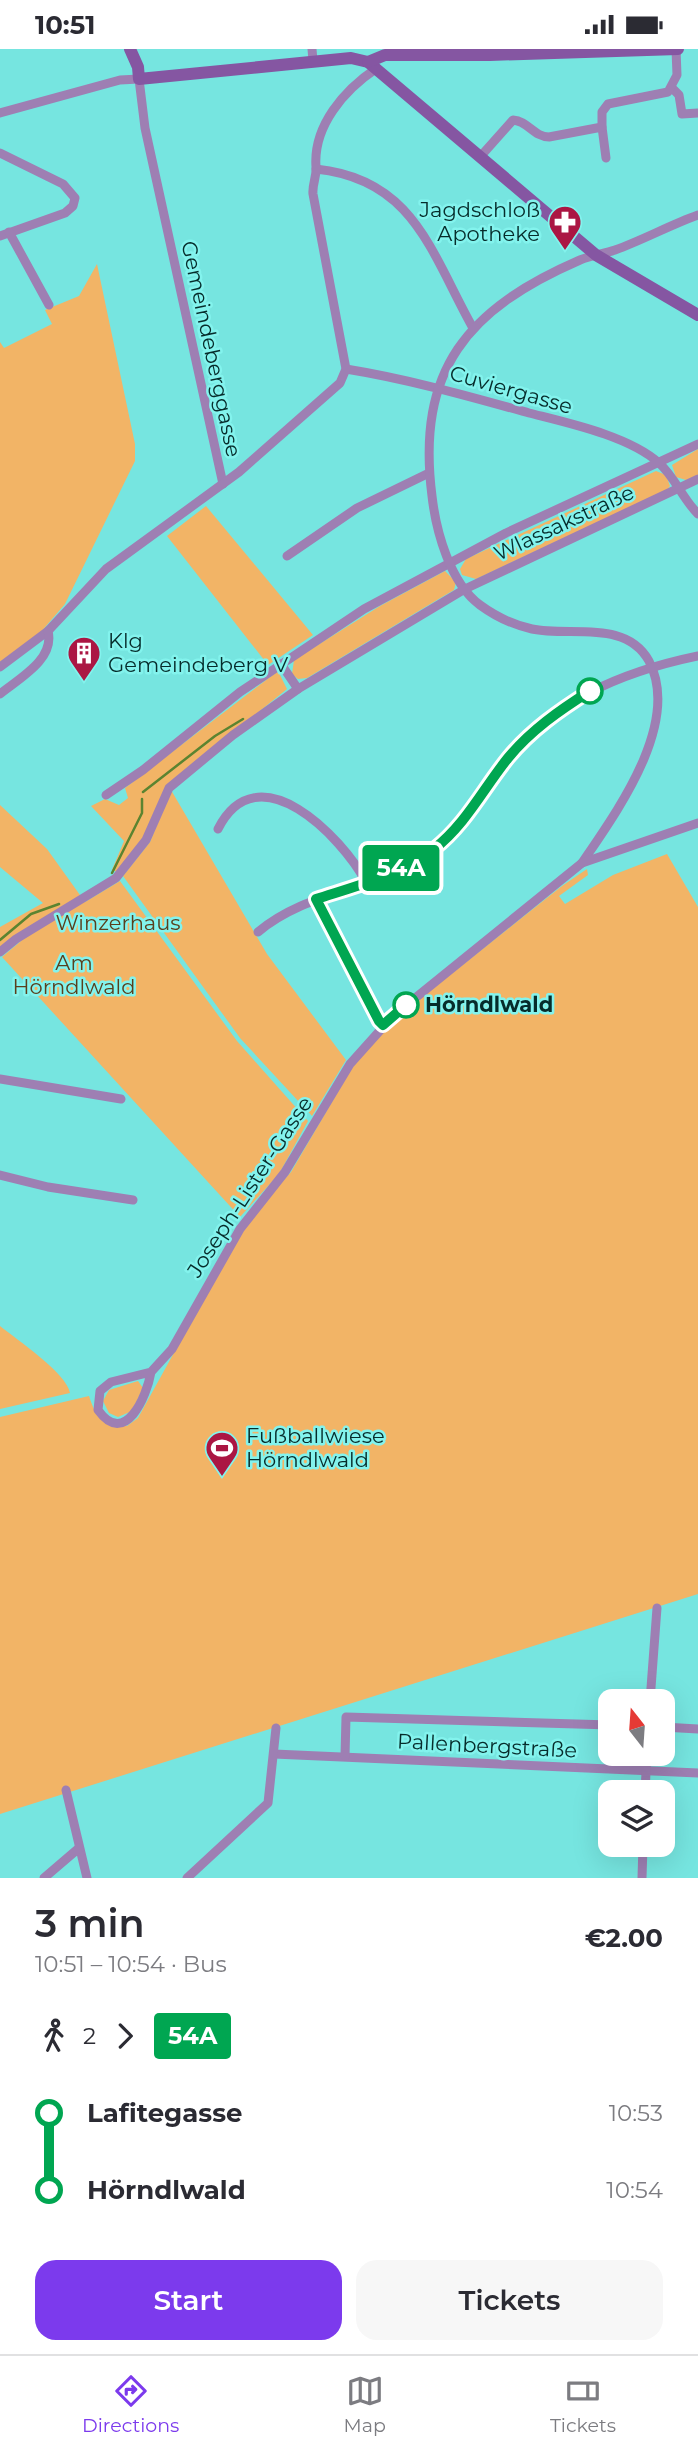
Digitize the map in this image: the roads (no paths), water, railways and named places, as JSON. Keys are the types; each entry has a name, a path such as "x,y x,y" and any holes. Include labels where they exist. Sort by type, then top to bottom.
{"street":[{"path":"130,49 138,67 139,79"},
{"path":"223,484 328,395 340,383 346,369 312,181 316,169 317,144 326,121 372,65 385,55 396,54 677,49 677,75 672,88 663,95 608,104 602,112 606,158"},
{"path":"0,113 120,80 313,55 351,58 372,65 597,255 698,315"},
{"name":"Gemeindeberggasse","path":"0,667 48,631 106,569 223,484 145,128 139,79"},
{"path":"672,88 679,95 682,114 698,113"},
{"path":"480,157 513,120 520,120 541,137 602,127"},
{"path":"0,153 63,184 75,198 73,206 65,212 5,234 49,305"},
{"path":"316,169 362,178 402,205 473,328"},
{"path":"582,863 629,792 645,755 656,701 651,666 636,646 616,635 533,629 492,613 471,598 449,563 436,523 429,473 432,418 438,387 449,361 473,328 544,279 582,259 698,215"},
{"name":"Cuviergasse","path":"346,369 438,387 606,436 642,451 660,463"},
{"name":"Wlassakstraße","path":"106,795 281,664 364,609 561,506 698,444"},
{"path":"660,463 698,514"},
{"path":"287,556 358,508 429,473"},
{"name":"Wlassakstraße","path":"0,952 119,875 146,840 169,788 233,735 298,689 465,589 698,479"},
{"name":"Gemeindeberggasse","path":"0,694 45,654 50,645 48,631"},
{"path":"258,932 283,913 366,882 420,858 449,835 509,756 550,718 590,691 651,666 698,656"},
{"path":"281,664 298,689"},
{"path":"218,829 230,812 247,801 264,798 281,800 302,810 326,828 349,854 366,882"},
{"name":"Joseph-Lister-Gasse","path":"151,1372 111,1382 101,1389 97,1401 103,1417 121,1422 131,1418 140,1407 151,1372 172,1349 240,1229 285,1173 337,1083 383,1025 582,863 698,823"},
{"path":"316,899 383,1025"},
{"path":"0,1079 121,1099"},
{"path":"0,1175 48,1187 134,1200"},
{"path":"651,1689 657,1608"},
{"path":"345,1756 346,1717 598,1725"},
{"path":"187,1878 268,1803 276,1728"},
{"path":"676,1728 698,1729"},
{"name":"Pallenbergstraße","path":"274,1754 698,1773"},
{"path":"646,1766 646,1780"},
{"path":"66,1790 87,1878"},
{"path":"44,1878 79,1847"},
{"path":"642,1878 643,1857"}],"waterway":[{"path":"143,792 215,736 243,719"},
{"path":"112,873 142,813 142,799"},
{"path":"0,940 31,914 59,904"}],"place":[{"name":"Jagdschloß Apotheke","path":"565,252"},
{"name":"Klg Gemeindeberg V","path":"84,683"},
{"name":"Hörndlwald","path":"406,1005"},
{"name":"Fußballwiese Hörndlwald","path":"222,1478"}],"park label":[{"name":"Winzerhaus","path":"118,923"},
{"name":"Am Hörndlwald","path":"74,975"}]}
